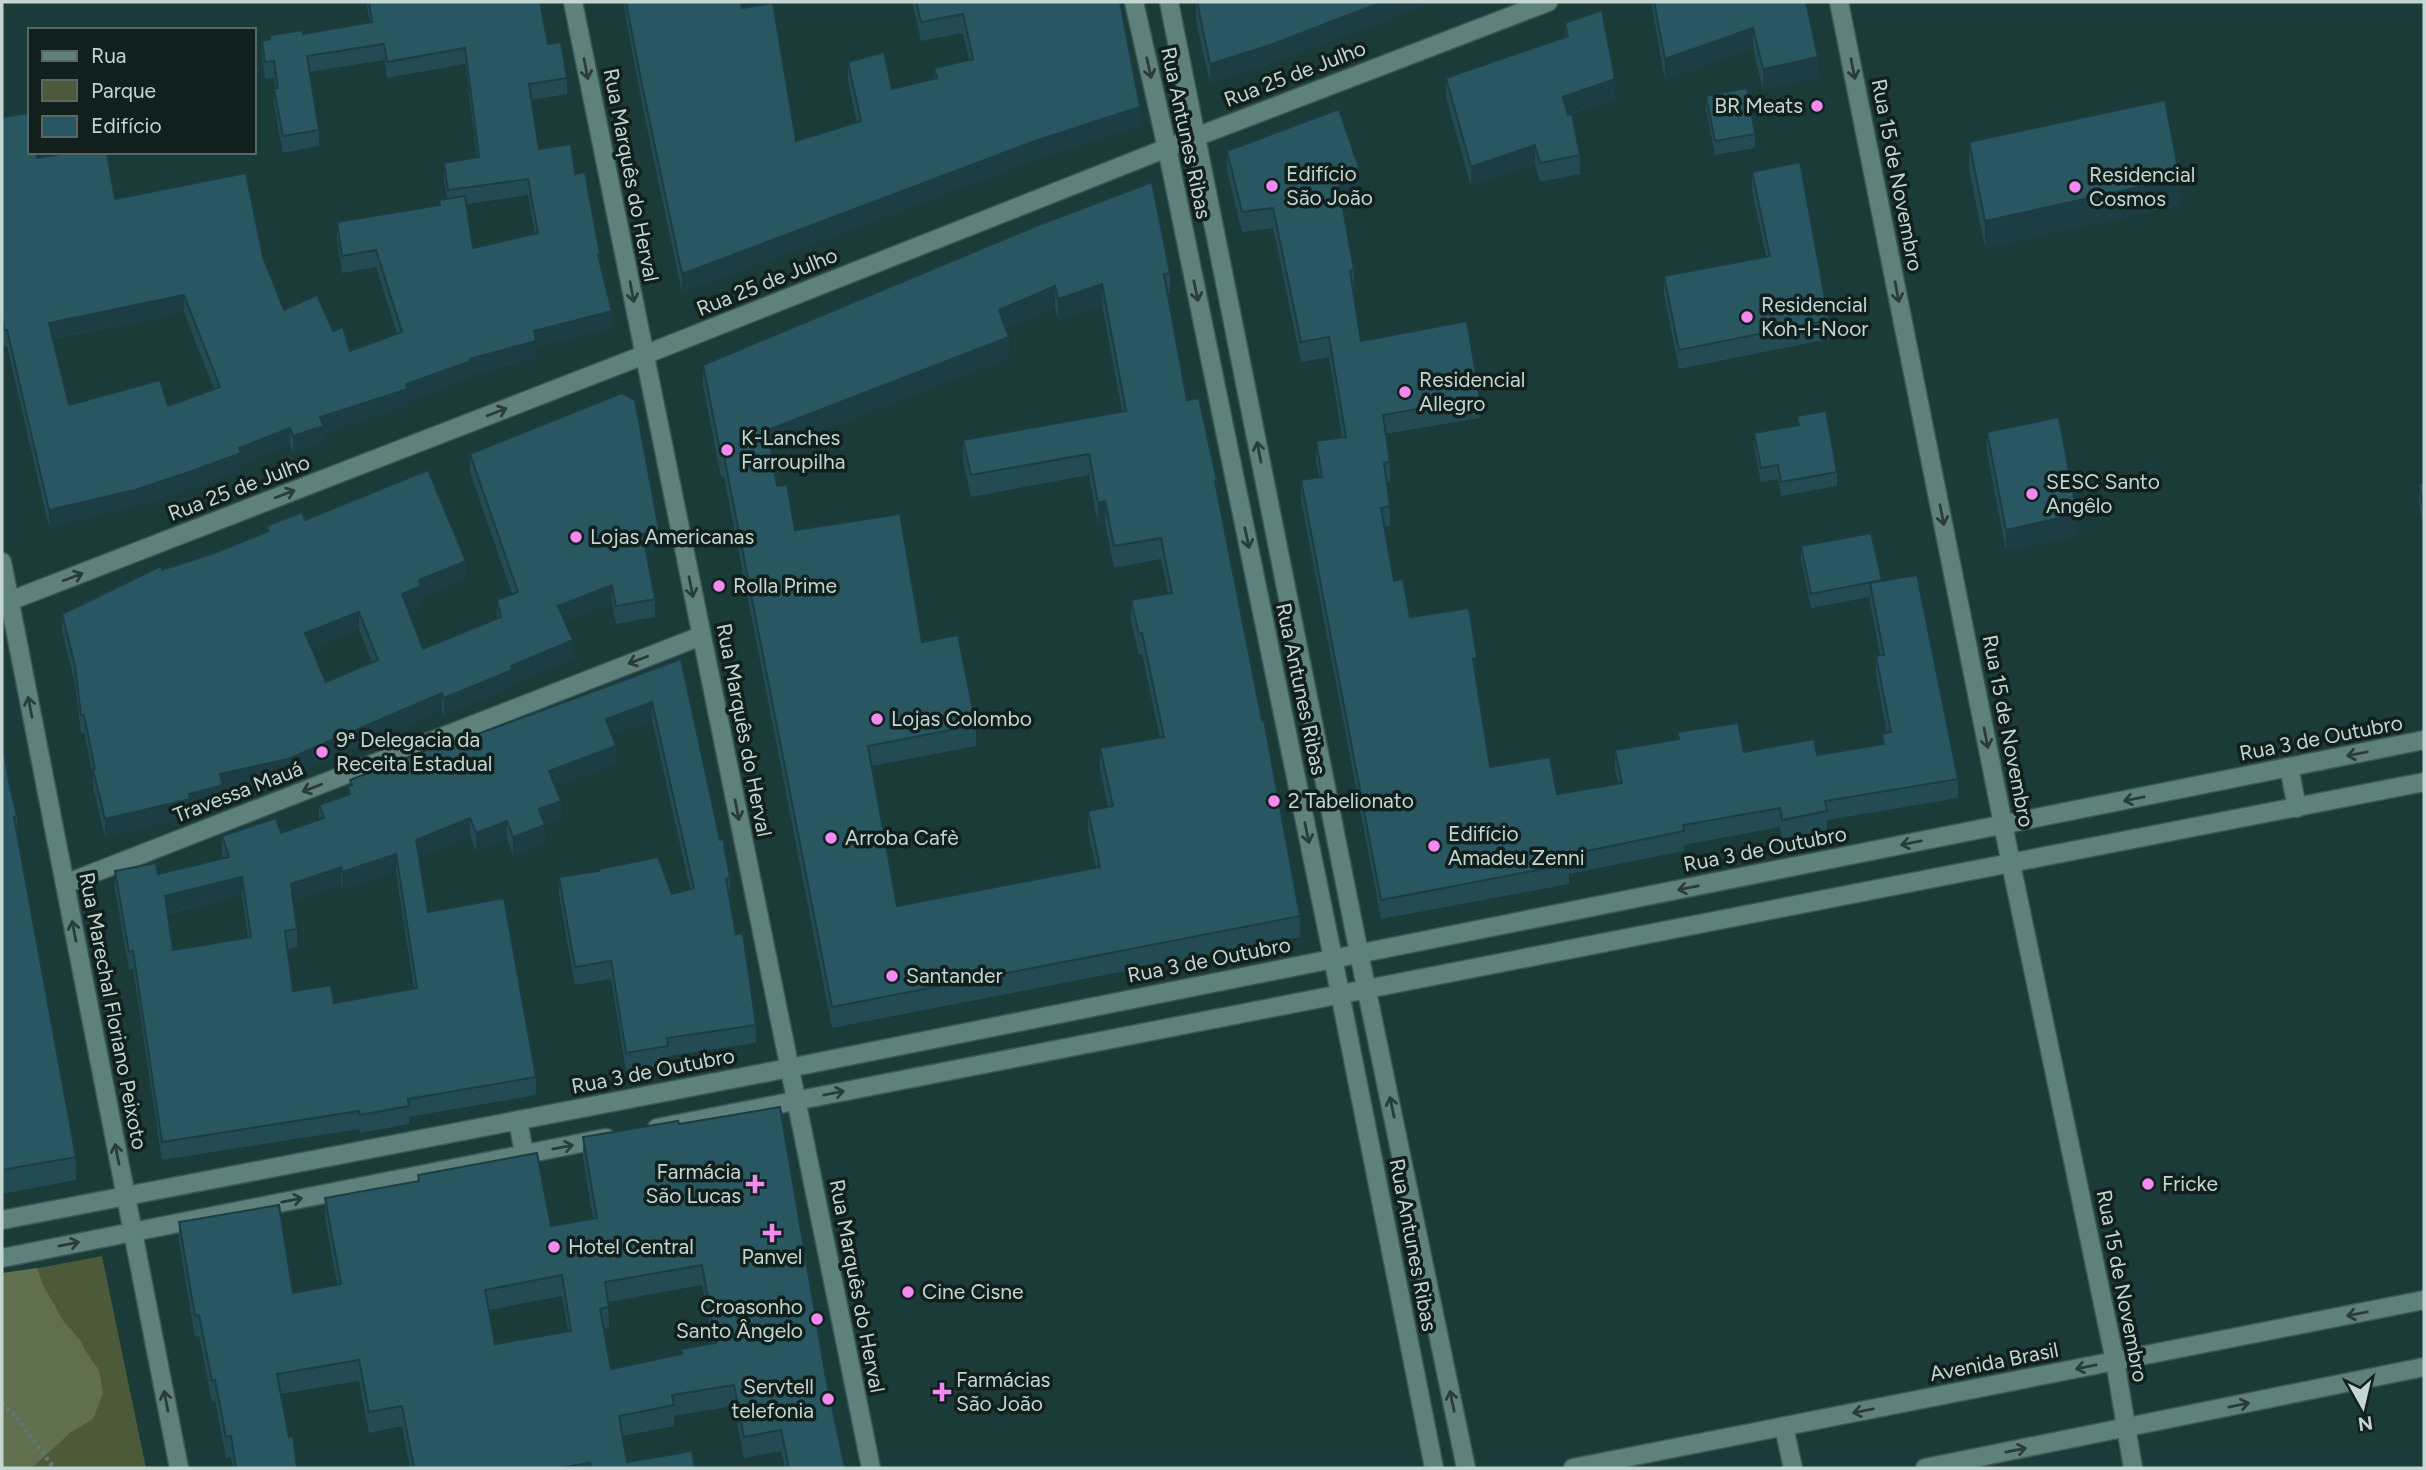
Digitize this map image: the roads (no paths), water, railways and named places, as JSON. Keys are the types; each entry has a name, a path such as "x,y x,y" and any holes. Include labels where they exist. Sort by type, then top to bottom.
{"street":[{"name":"Rua Marquês do Herval","path":"573,2 871,1468"},
{"name":"Rua Antunes Ribas","path":"1134,2 1167,148 1294,767 1434,1468"},
{"name":"Rua Antunes Ribas","path":"1169,2 1359,953 1466,1468"},
{"name":"Rua 25 de Julho","path":"6,603 645,355 1195,137 1548,2"},
{"name":"Rua 15 de Novembro","path":"1839,2 2011,864 2115,1361 2133,1468"},
{"path":"1240,507 1268,500"},
{"name":"Rua Marechal Floriano Peixoto","path":"2,562 6,603 65,884 179,1468"},
{"name":"Travessa Mauá","path":"65,884 701,636"},
{"name":"Rua 3 de Outubro","path":"2,1220 789,1068 2424,740"},
{"path":"1294,767 1321,762"},
{"path":"2289,767 2297,807"},
{"path":"646,1130 2424,782"},
{"path":"518,1120 524,1154"},
{"path":"2,1258 619,1136"},
{"path":"1370,1146 1399,1141"},
{"name":"Avenida Brasil","path":"1573,1468 2424,1300"},
{"path":"1925,1468 2424,1367"},
{"path":"1784,1427 1793,1468"}],"place":[{"name":"BR Meats","path":"1817,106"},
{"name":"Edifício São João","path":"1272,186"},
{"name":"Residencial Cosmos","path":"2075,187"},
{"name":"Residencial Koh-I-Noor","path":"1747,317"},
{"name":"Residencial Allegro","path":"1405,392"},
{"name":"K-Lanches Farroupilha","path":"727,450"},
{"name":"SESC Santo Angêlo","path":"2032,494"},
{"name":"Lojas Americanas","path":"576,537"},
{"name":"Rolla Prime","path":"719,586"},
{"name":"Lojas Colombo","path":"877,719"},
{"name":"9ª Delegacia da Receita Estadual","path":"322,752"},
{"name":"2 Tabelionato","path":"1274,801"},
{"name":"Arroba Cafè","path":"831,838"},
{"name":"Edifício Amadeu Zenni","path":"1434,846"},
{"name":"Santander","path":"892,976"},
{"name":"Farmácia São Lucas","path":"755,1184"},
{"name":"Fricke","path":"2148,1184"},
{"name":"Panvel","path":"772,1233"},
{"name":"Hotel Central","path":"554,1247"},
{"name":"Cine Cisne","path":"908,1292"},
{"name":"Croasonho Santo Ângelo","path":"817,1319"},
{"name":"Farmácias São João","path":"942,1392"},
{"name":"Servtell telefonia","path":"828,1399"}]}
